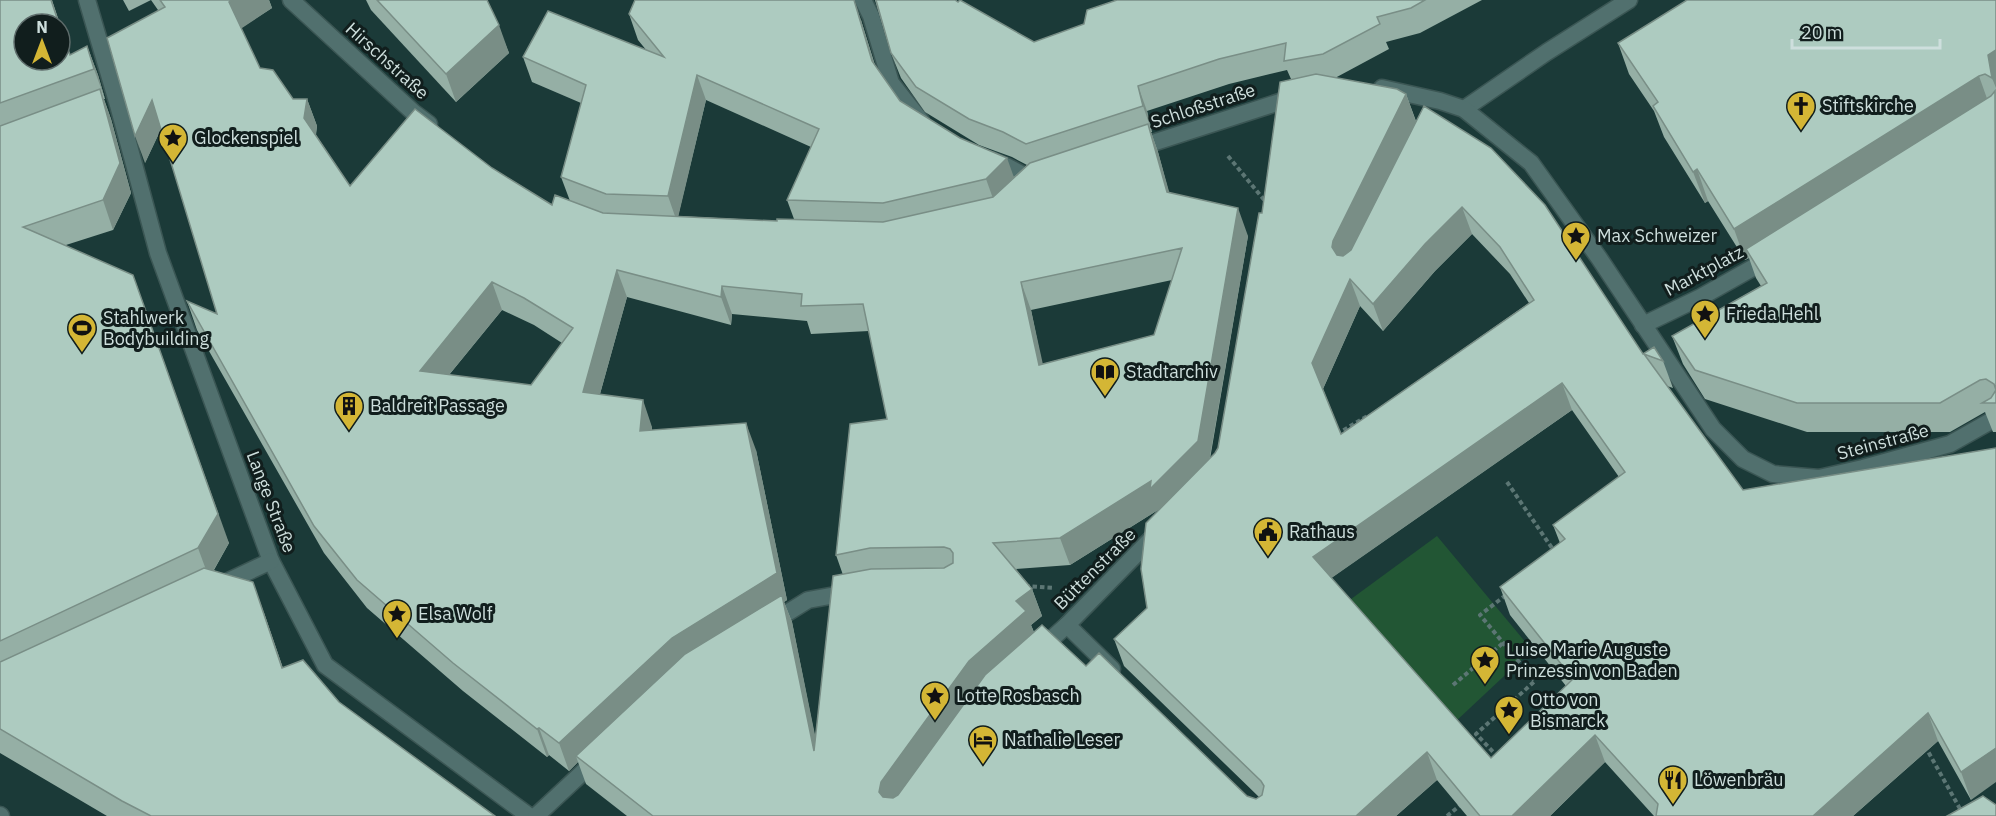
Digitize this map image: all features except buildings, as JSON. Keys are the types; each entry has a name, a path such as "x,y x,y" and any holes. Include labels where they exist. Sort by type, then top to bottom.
{"street":[{"name":"Lange Straße","path":"87,0 113,107 158,253 271,561 325,665 530,816"},
{"name":"Hirschstraße","path":"291,0 413,112 442,133"},
{"path":"863,0 871,16 891,83 918,120 937,131"},
{"path":"1464,109 1547,52 1629,0"},
{"path":"1365,84 1440,101 1464,109 1531,164 1599,258 1643,325"},
{"name":"Schloßstraße","path":"1119,153 1293,97 1314,94"},
{"path":"1429,119 1440,101"},
{"path":"974,154 1008,167 1030,185 1055,174"},
{"name":"Marktplatz","path":"1643,325 1701,297 1781,251"},
{"name":"Steinstraße","path":"1643,325 1713,429 1743,459 1773,474 1819,478 1863,468 1950,444 1996,418"},
{"name":"Büttenstraße","path":"1023,664 1067,625 1167,524"},
{"path":"206,591 271,561"},
{"path":"758,630 808,600 869,588"},
{"path":"1067,625 1127,683"},
{"path":"536,816 612,745"}],"path":[{"path":"1223,151 1265,201"},
{"path":"1330,438 1369,415"},
{"path":"1507,482 1557,556"},
{"path":"1504,764 1476,734 1535,681 1480,615 1514,589"},
{"path":"1453,685 1503,644"},
{"path":"1925,745 1964,816"},
{"path":"1447,816 1470,796"}],"green space":[{"path":"1437,536 1532,650 1454,723 1347,602"}],"place":[{"name":"Stiftskirche","path":"1801,132"},
{"name":"Glockenspiel","path":"173,164"},
{"name":"Max Schweizer","path":"1576,262"},
{"name":"Frieda Hehl","path":"1705,340"},
{"name":"Stahlwerk Bodybuilding","path":"82,354"},
{"name":"Stadtarchiv","path":"1105,398"},
{"name":"Baldreit Passage","path":"349,432"},
{"name":"Rathaus","path":"1268,558"},
{"name":"Elsa Wolf","path":"397,640"},
{"name":"Luise Marie Auguste Prinzessin von Baden","path":"1485,686"},
{"name":"Lotte Rosbasch","path":"935,722"},
{"name":"Otto von Bismarck","path":"1509,736"},
{"name":"Nathalie Leser","path":"983,766"},
{"name":"Löwenbräu","path":"1673,806"}]}
